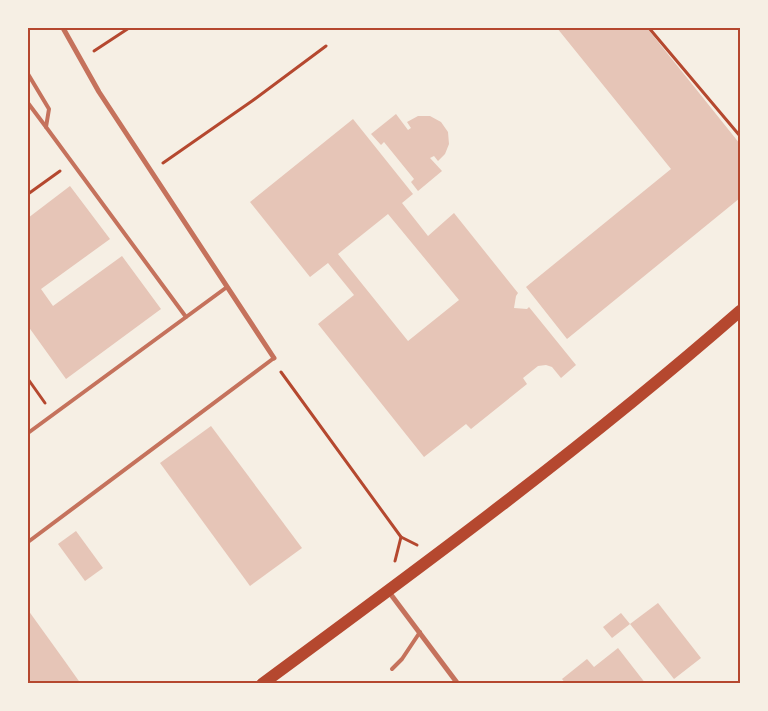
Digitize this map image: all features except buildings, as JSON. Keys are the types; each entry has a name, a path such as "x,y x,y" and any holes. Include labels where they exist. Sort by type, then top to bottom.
{"main road":[{"path":"262,684 558,462 692,354 740,311"}],"street":[{"path":"63,28 99,92 150,172 274,358"},
{"path":"388,590 458,684"}],"lane":[{"path":"28,74 49,109 46,128"},
{"path":"28,103 186,317"},
{"path":"28,433 227,287"},
{"path":"28,542 274,358"},
{"path":"392,669 402,659 420,632"}],"path":[{"path":"80,59 129,28"},
{"path":"649,28 740,136"},
{"path":"150,172 252,101 326,46"},
{"path":"28,194 72,162"},
{"path":"274,358 281,373 401,537 388,590"},
{"path":"28,379 54,414"}]}
